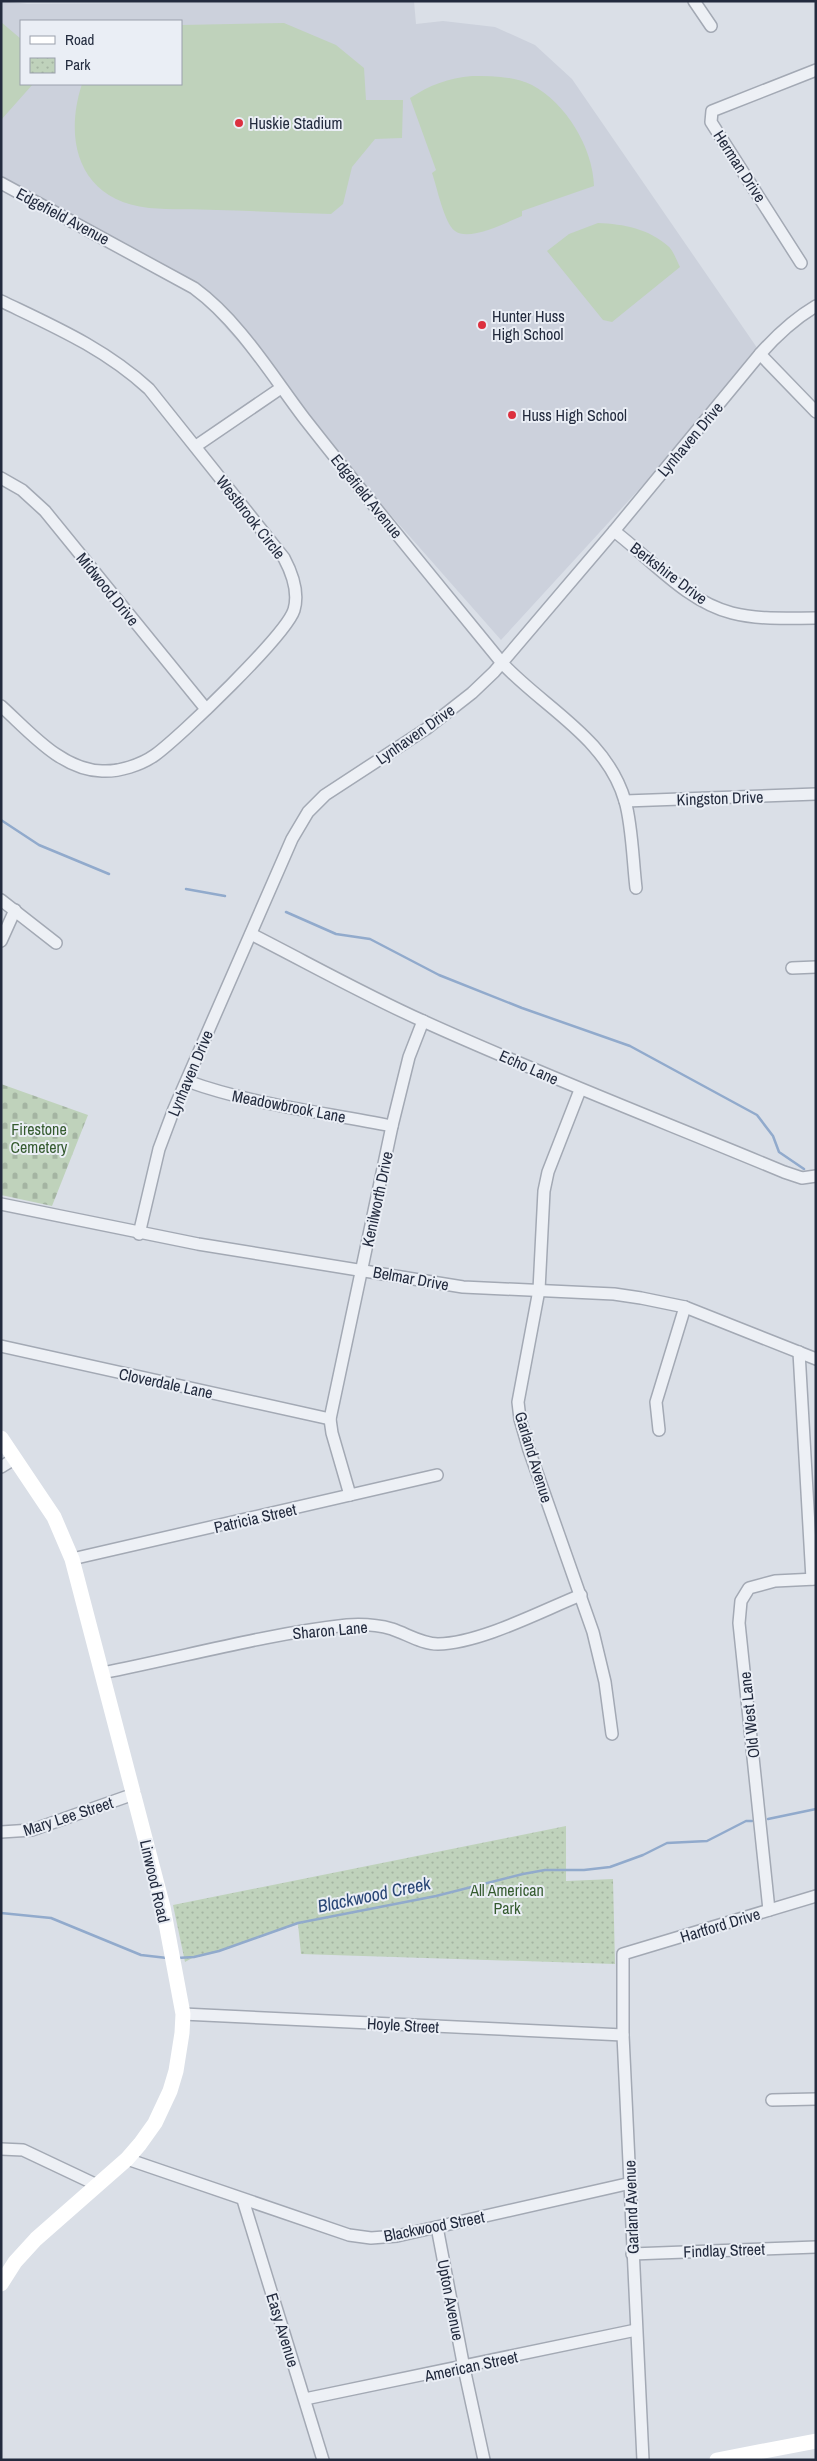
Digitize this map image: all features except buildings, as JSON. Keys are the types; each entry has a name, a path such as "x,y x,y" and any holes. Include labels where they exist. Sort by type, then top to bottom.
{"main road":[{"name":"Linwood Road","path":"1,1438 7,1463 54,1517 72,1559 134,1794 167,1930 183,2014 179,2055 170,2090 155,2123 127,2159 36,2238 15,2262 1,2284"},
{"path":"717,2460 816,2441"}],"street":[{"path":"694,1 711,26"},
{"name":"Herman Drive","path":"801,262 711,122 712,112 719,108 816,70"},
{"name":"Edgefield Avenue","path":"1,183 175,277 207,298 232,322 282,388 502,663 520,682 587,738 604,760 625,801 636,888"},
{"name":"Westbrook Circle","path":"1,301 102,352 127,369 149,389 284,558 291,572 296,596 291,618 284,629 206,709 156,754 133,766 102,771 90,770 62,758 1,706"},
{"name":"Lynhaven Drive","path":"139,1234 159,1149 292,838 301,822 315,804 352,777 426,729 472,693 502,663 760,354 776,336 816,306"},
{"path":"760,354 816,412"},
{"path":"196,446 282,388"},
{"name":"Midwood Drive","path":"1,478 22,490 45,511 206,709"},
{"name":"Berkshire Drive","path":"614,531 680,585 717,608 746,616 816,618"},
{"name":"Kingston Drive","path":"625,801 816,794"},
{"path":"1,900 56,943"},
{"path":"1,941 15,910"},
{"name":"Echo Lane","path":"251,934 423,1021 580,1090 802,1178 816,1176"},
{"path":"792,968 816,967"},
{"name":"Kenilworth Drive","path":"350,1496 332,1434 330,1419 392,1126 409,1058 423,1021"},
{"name":"Meadowbrook Lane","path":"187,1081 220,1093 256,1102 392,1126"},
{"name":"Garland Avenue","path":"580,1090 548,1172 544,1191 539,1290 520,1385 520,1419 528,1450 581,1595 605,1682 612,1734"},
{"name":"Belmar Drive","path":"1,1204 139,1234 463,1287 614,1294 685,1307 816,1359"},
{"path":"659,1430 656,1402 685,1307"},
{"name":"Cloverdale Lane","path":"1,1346 330,1419"},
{"path":"799,1352 814,1579"},
{"name":"Patricia Street","path":"72,1559 437,1475"},
{"name":"Old West Lane","path":"769,1910 739,1622 741,1601 749,1588 775,1581 814,1579"},
{"name":"Sharon Lane","path":"102,1673 283,1634 353,1625 392,1629 423,1642 438,1644 456,1642 512,1624 581,1595"},
{"name":"Mary Lee Street","path":"1,1832 20,1832 40,1828 134,1794"},
{"name":"Hartford Drive","path":"623,1954 816,1896"},
{"name":"Garland Avenue","path":"623,1954 623,2035 643,2460"},
{"name":"Hoyle Street","path":"183,2014 623,2035"},
{"path":"772,2100 816,2099"},
{"path":"1,2149 23,2150 97,2185"},
{"name":"Blackwood Street","path":"127,2159 243,2200 359,2237 397,2236 631,2182"},
{"name":"Easy Avenue","path":"243,2200 323,2460"},
{"name":"Upton Avenue","path":"437,2227 484,2460"},
{"name":"Findlay Street","path":"632,2254 816,2246"},
{"name":"American Street","path":"305,2399 464,2368 636,2330"}],"shaded area":[{"name":"Hunter Huss High School","path":"1,1 27,4 414,1 416,24 443,21 495,27 535,45 572,79 762,355 501,640 196,294 1,187"}],"green space":[{"path":"1,22 20,38 20,85 32,85 1,120"},
{"name":"Huskie Stadium","path":"284,23 336,45 364,68 366,100 403,100 402,138 375,139 352,167 343,204 331,214 149,208 126,203 107,194 92,181 82,165 77,147 75,127 82,85 182,85 182,25"},
{"path":"472,76 503,77 525,82 544,93 556,103 583,142 589,157 594,186 522,211 522,216 488,230 469,234 461,234 455,231 447,221 441,204 432,173 436,170 410,98 439,83 455,78"},
{"path":"598,223 627,226 653,235 670,248 680,267 612,322 603,320 547,251 569,234"},
{"name":"Firestone Cemetery","path":"1,1084 88,1115 52,1206 1,1195"},
{"name":"All American Park","path":"566,1826 566,1881 613,1879 615,1964 301,1954 298,1924 219,1951 194,1957 185,1962 173,1905"}],"waterway":[{"path":"1,820 39,845 109,874"},
{"path":"186,889 225,896"},
{"path":"286,912 336,934 370,939 439,975 522,1008 630,1046 757,1115 773,1136 779,1152 804,1169"},
{"name":"Blackwood Creek","path":"768,1819 816,1809"},
{"name":"Blackwood Creek","path":"177,1958 194,1957 219,1951 298,1923 436,1896 523,1874 545,1870 584,1870 610,1867 643,1855 667,1843 707,1841 746,1821 752,1821"},
{"name":"Blackwood Creek","path":"1,1913 51,1918 141,1955 167,1958"}],"place":[{"name":"Huskie Stadium","path":"239,123"},
{"name":"Hunter Huss High School","path":"482,325"},
{"name":"Huss High School","path":"512,415"}]}
